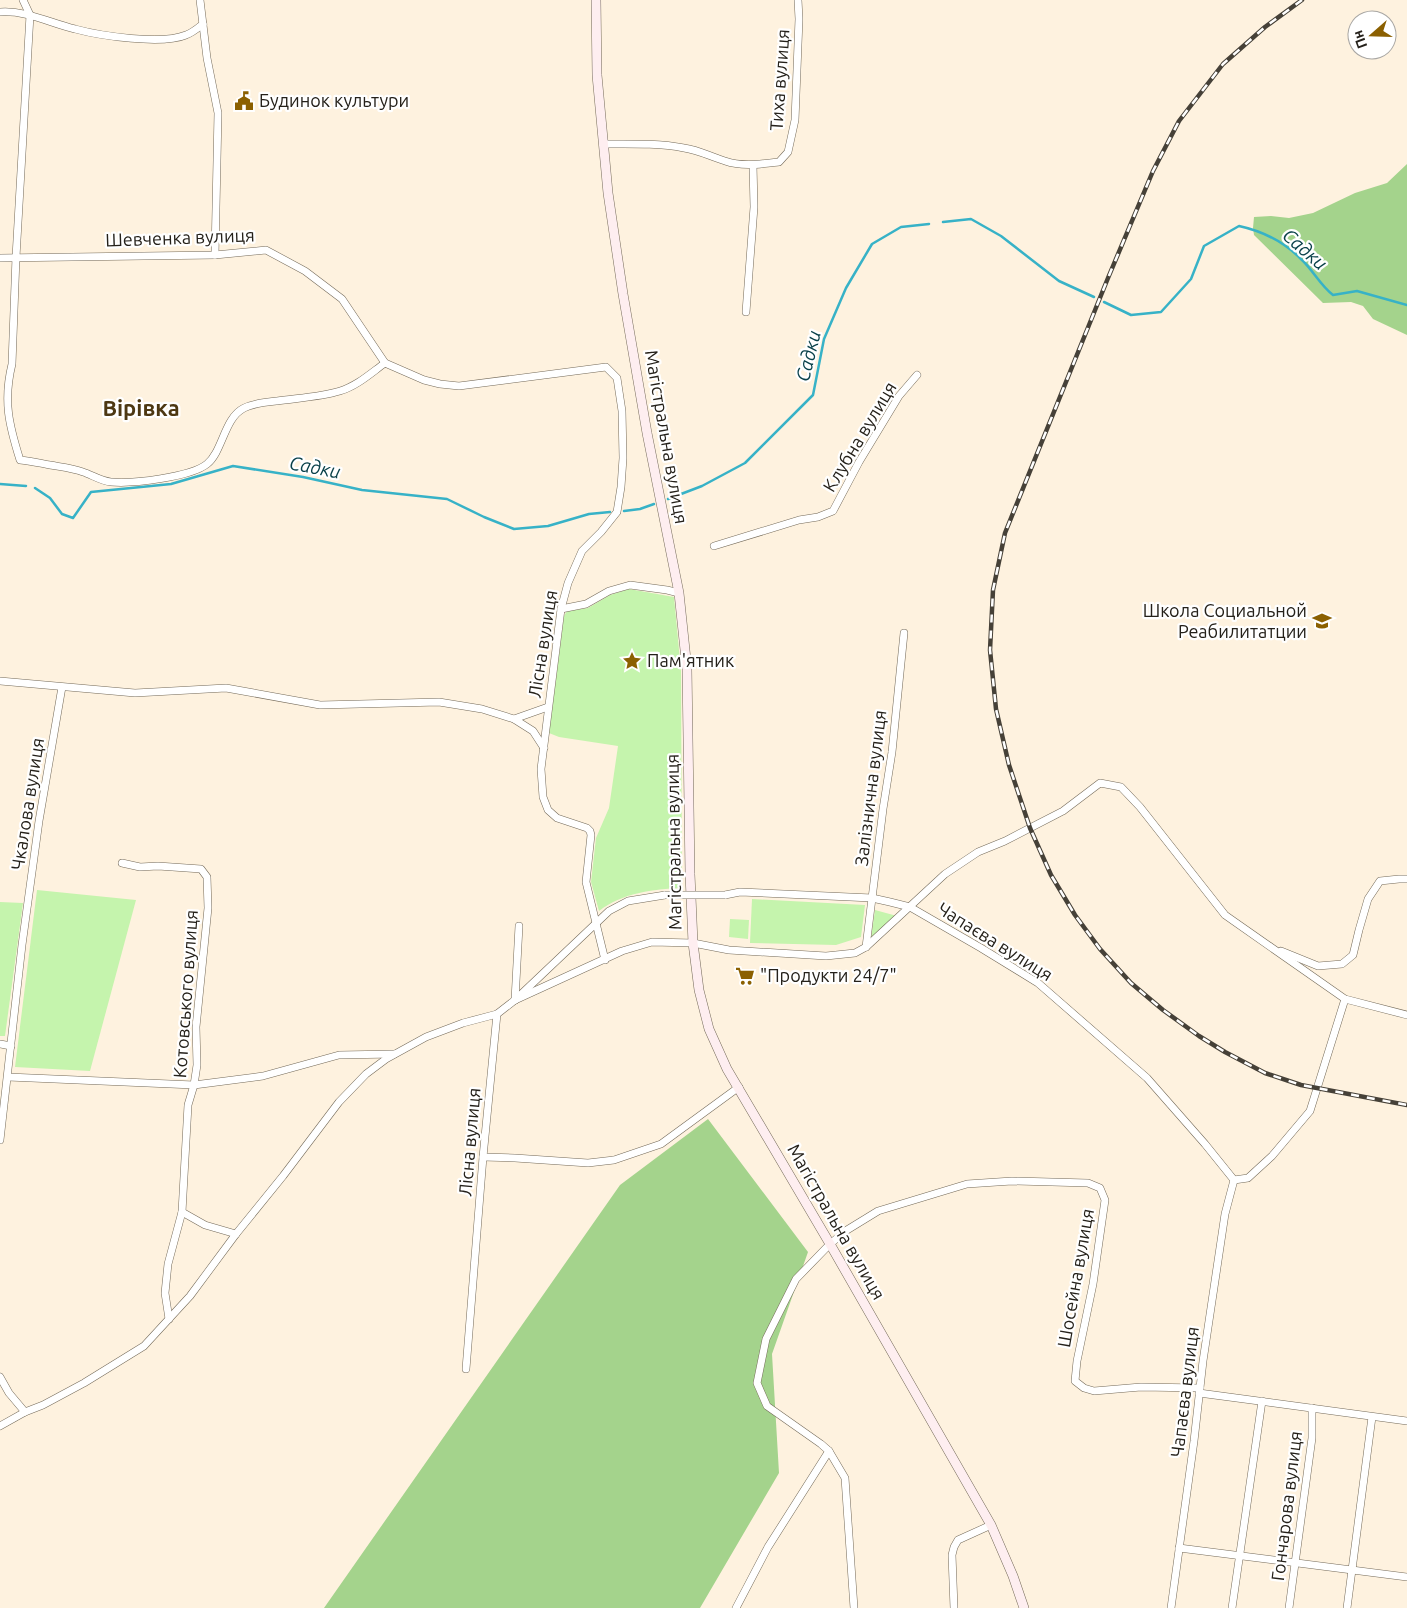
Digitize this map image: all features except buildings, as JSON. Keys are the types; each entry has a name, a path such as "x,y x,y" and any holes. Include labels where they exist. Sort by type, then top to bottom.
{"main road":[{"name":"Магістральна вулиця","path":"596,0 597,75 608,193 647,433 679,593 687,669 693,944 699,990 709,1029 727,1069 991,1525 1013,1576 1024,1608"}],"street":[{"path":"200,0 207,58 218,113 214,255"},
{"name":"Тиха вулиця","path":"603,144 660,145 685,148 702,152 727,162 752,165 779,162 788,152 795,120 800,19 798,0"},
{"path":"11,11 23,1 30,15 16,257 12,364 6,400 11,431 20,460 37,461 65,467 112,482 151,480 189,474 208,464 231,420 242,408 259,403 341,391 356,384 385,363"},
{"path":"0,12 11,11 30,15 76,30 142,39 165,40 187,35 202,24"},
{"path":"746,312 754,207 752,165"},
{"name":"Шевченка вулиця","path":"0,258 214,255 266,250 305,271 342,299 385,363"},
{"name":"Лісна вулиця","path":"385,363 424,380 460,386 606,367 617,378 622,411 623,458 617,512 601,532 582,550 568,583 561,609 541,769 543,797 548,810 557,818 587,828 590,831 591,844 586,882 595,923"},
{"name":"Клубна вулиця","path":"714,546 799,520 818,517 833,511 894,403 917,375"},
{"path":"561,609 586,604 609,591 630,585 679,593"},
{"name":"Залізнична вулиця","path":"866,947 882,809 892,752 904,633"},
{"path":"0,681 135,693 226,688 320,705 439,702 482,709 514,719 533,730 544,748"},
{"name":"Чкалова вулиця","path":"0,1140 22,944 39,821 62,687"},
{"path":"514,719 548,707"},
{"path":"0,1426 84,1383 144,1346 190,1296 339,1102 366,1074 386,1059 426,1037 463,1023 497,1014 515,1000 622,951 652,942 693,944 729,950 826,956 854,953 866,947 945,874 978,852 1063,811 1100,783 1120,787 1140,807 1225,915 1345,999 1407,1015"},
{"name":"Котовського вулиця","path":"122,863 140,867 158,866 201,869 207,877 208,908 196,1027 197,1064 194,1085 188,1105 182,1212 168,1264 165,1293 169,1319"},
{"path":"1271,947 1318,966 1342,964 1353,955 1368,899 1380,881 1399,878 1407,879"},
{"name":"Чапаєва вулиця","path":"515,1000 595,923 609,911 628,901 666,895 725,895 740,892 872,898 910,907 1038,983 1147,1078 1234,1180 1225,1214 1171,1608"},
{"path":"595,923 605,960"},
{"path":"515,1000 519,926"},
{"path":"1234,1180 1248,1178 1272,1156 1310,1111 1345,999"},
{"name":"Лісна вулиця","path":"466,1370 483,1157 497,1014"},
{"path":"0,1044 11,1046"},
{"path":"8,1077 194,1085 263,1076 339,1055 396,1054"},
{"path":"483,1157 588,1163 614,1160 661,1144 739,1087"},
{"name":"Шосейна вулиця","path":"830,1244 847,1230 878,1211 967,1184 1012,1181 1088,1183 1100,1188 1105,1200 1093,1284 1076,1361 1075,1380 1084,1388 1094,1391 1141,1388 1200,1390"},
{"path":"182,1212 205,1225 236,1234"},
{"path":"830,1244 796,1279 766,1339 757,1383 767,1406 822,1444 829,1451 845,1478 854,1608"},
{"path":"0,1377 9,1394 25,1412"},
{"path":"1200,1390 1262,1402 1407,1421"},
{"path":"1232,1608 1262,1402"},
{"name":"Гончарова вулиця","path":"1289,1608 1312,1438 1312,1408"},
{"path":"1347,1608 1372,1417"},
{"path":"736,1608 768,1547 829,1451"},
{"path":"954,1608 952,1555 954,1547 958,1540 991,1525"},
{"path":"1179,1548 1407,1577"}],"green space":[{"path":"1407,164 1407,335 1373,319 1363,306 1351,302 1323,303 1254,235 1253,228 1254,217 1289,218 1313,213 1355,193 1387,183"},
{"path":"629,589 674,597 681,671 682,888 638,893 618,900 599,911 591,882 596,838 609,808 618,746 559,737 549,733 564,616 567,611 588,608 610,595"},
{"path":"37,890 136,900 90,1071 15,1067"},
{"path":"752,899 865,905 861,937 836,945 750,943"},
{"path":"0,902 23,903 5,1036 0,1036"},
{"path":"875,910 897,916 871,938"},
{"path":"730,919 749,920 748,939 729,937"},
{"path":"708,1119 808,1252 772,1354 779,1473 700,1608 324,1608 620,1185"}],"waterway":[{"name":"Садки","path":"943,222 971,219 1001,236 1059,281 1094,297"},
{"name":"Садки","path":"668,499 702,486 745,463 813,395 824,339 846,288 872,244 901,227 929,224"},
{"name":"Садки","path":"1104,302 1131,315 1161,312 1191,279 1204,246 1239,226 1264,234 1287,247 1305,263 1324,287 1333,295 1357,291 1407,305"},
{"name":"Садки","path":"35,488 50,498 62,514 73,518 91,492 171,484 233,466 303,477 362,490 447,499 514,529 548,526 589,514 610,512"},
{"name":"Садки","path":"0,484 26,486"},
{"name":"Садки","path":"624,511 640,509 654,504"}],"railway":[{"path":"1302,0 1265,27 1223,64 1179,121 1153,171 1005,533 993,590 990,650 996,709 1009,765 1030,828 1051,875 1075,915 1100,949 1131,983 1163,1010 1199,1036 1265,1073 1301,1085 1407,1105"}],"place":[{"name":"Будинок культури","path":"244,101"},
{"name":"Школа Социальной Реабилитатции","path":"1322,621"},
{"name":"Пам'ятник","path":"632,661"},
{"name":"\"Продукти 24/7\"","path":"745,976"}],"district":[{"name":"Вірівка","path":"141,408"}]}
